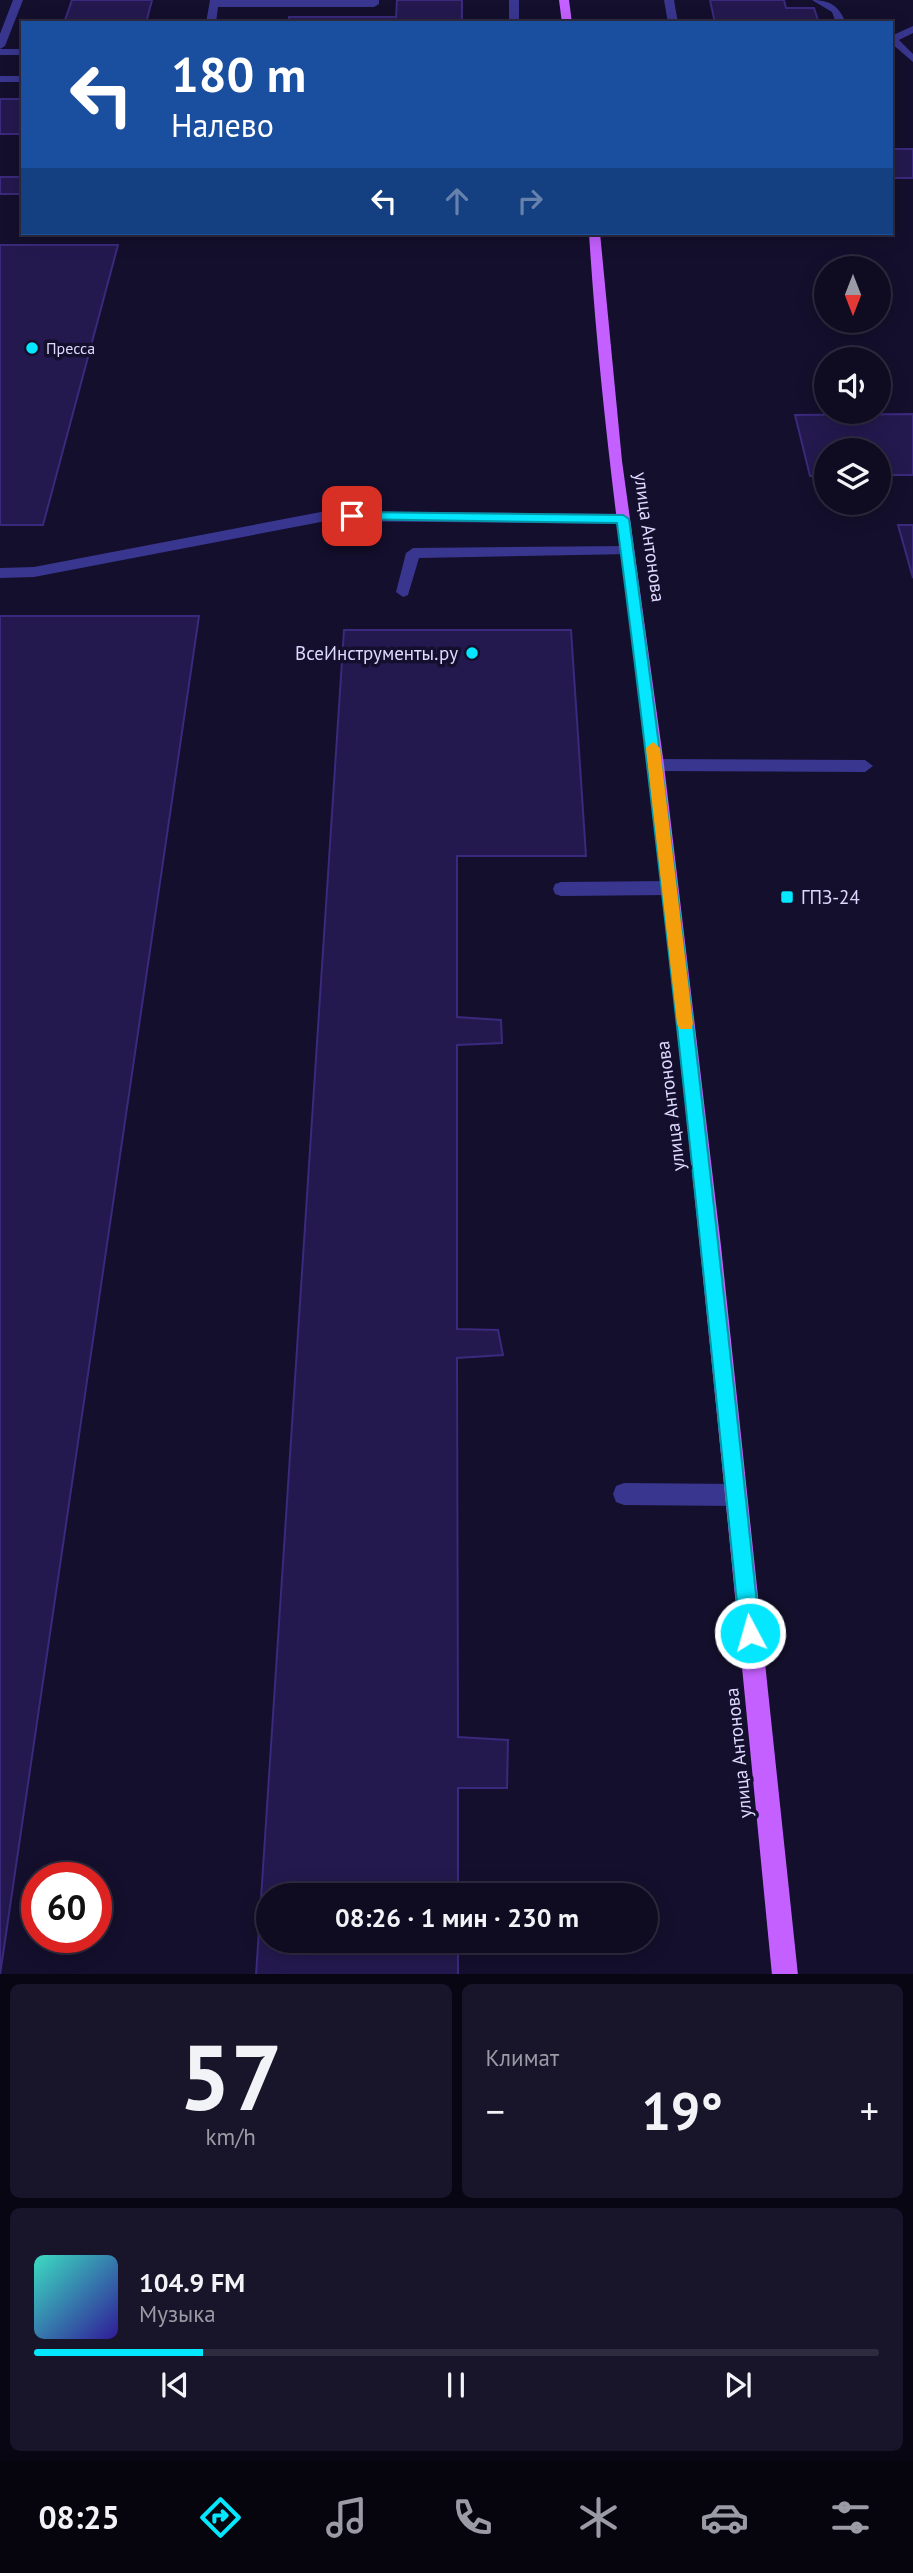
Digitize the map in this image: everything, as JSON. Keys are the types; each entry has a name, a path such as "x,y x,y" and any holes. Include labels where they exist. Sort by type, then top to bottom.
{"main road":[{"path":"564,0 567,21"},
{"name":"улица Антонова","path":"593,235 623,519 670,888 785,1974"}],"lane":[{"path":"0,46 18,0"},
{"path":"211,21 214,2 374,4 374,0"},
{"path":"514,0 514,21"},
{"path":"669,0 673,21"},
{"path":"817,0 836,10 840,21"},
{"path":"893,39 913,29"},
{"path":"893,40 913,59"},
{"path":"0,52 21,52"},
{"path":"0,79 21,79"},
{"path":"0,573 34,572 326,516 623,519"},
{"path":"403,592 413,553 627,551"},
{"path":"656,765 865,766"},
{"path":"561,890 670,888"},
{"path":"624,1494 736,1495"}],"building":[{"path":"72,0 152,0 147,21 65,21"},
{"path":"397,0 462,0 462,21 288,21 289,17 396,17"},
{"path":"710,0 784,0 786,8 814,8 818,21 715,21"},
{"path":"0,99 21,99 21,134 0,134"},
{"path":"893,149 913,149 913,178 893,178"},
{"path":"0,177 21,177 21,194 0,194"},
{"path":"0,245 118,245 43,525 0,525"},
{"path":"891,414 913,414 913,475 891,475 891,438 814,438 814,476 810,476 795,415 814,415 814,424 891,424"},
{"path":"898,525 913,525 913,578"},
{"path":"0,616 199,616 0,1974"},
{"path":"344,630 571,630 586,856 457,856 457,1017 501,1020 502,1043 457,1045 457,1329 498,1330 503,1355 457,1358 458,1737 508,1740 507,1788 458,1788 458,1883 262,1883"},
{"path":"257,1953 458,1953 458,1974 256,1974"}],"slow traffic":[{"path":"653,748 685,1024"}],"place":[{"name":"Пресса","path":"32,348"},
{"name":"ВсеИнструменты.ру","path":"472,653"},
{"name":"ГПЗ-24","path":"787,897"}],"route":[{"path":"352,516 623,519 656,765 705,1192 750,1633"}]}
